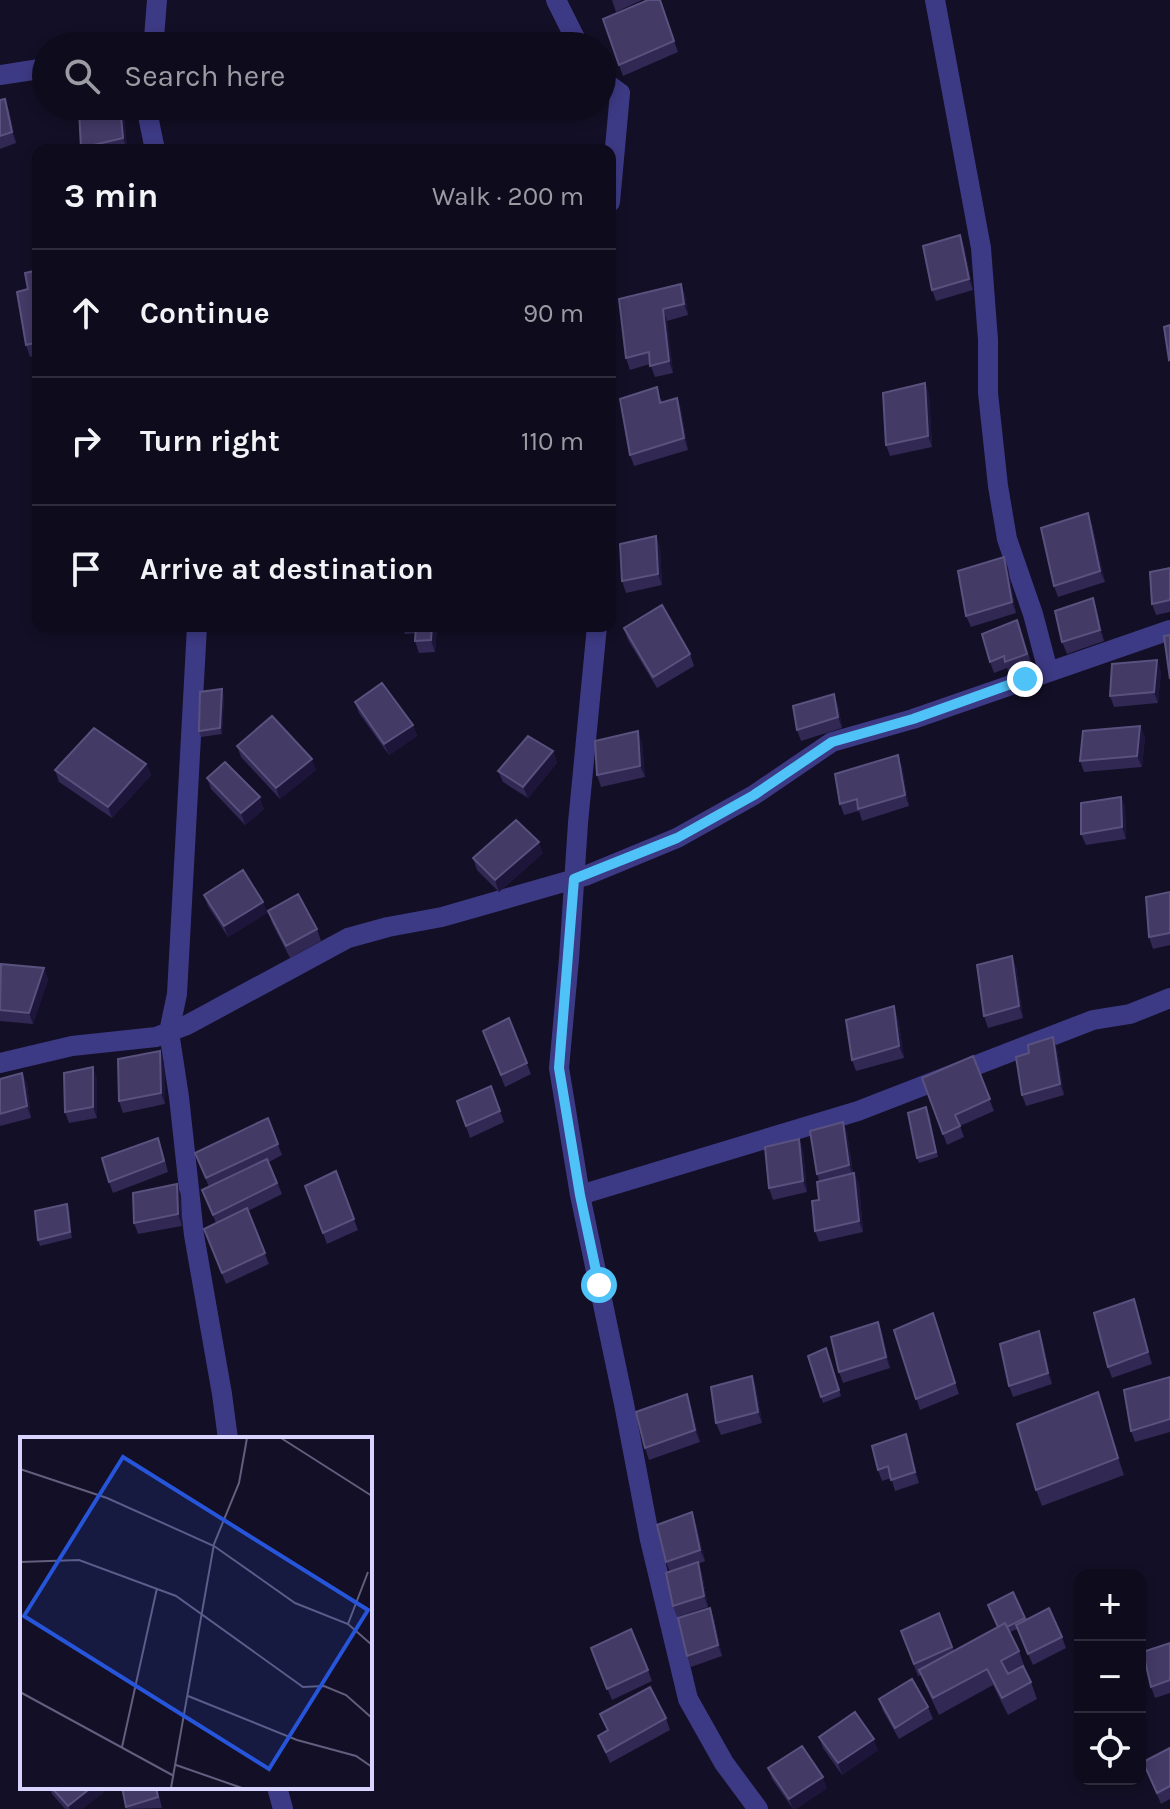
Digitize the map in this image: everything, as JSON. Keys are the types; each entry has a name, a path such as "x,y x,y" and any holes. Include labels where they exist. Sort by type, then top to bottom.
{"street":[{"path":"154,32 157,0"},
{"path":"556,0 572,32"},
{"path":"935,0 981,248 988,340 988,393 1000,499 1007,539 1033,614 1048,671"},
{"path":"0,75 32,70"},
{"path":"615,144 620,93 616,90"},
{"path":"149,120 154,144"},
{"path":"0,1063 72,1046 156,1037 187,1025 348,938 442,917 574,879 677,838 754,795 832,742 913,719 1170,630"},
{"path":"197,632 177,994 169,1032 194,1235 228,1437"},
{"path":"596,632 559,1068 580,1195 650,1540 688,1699 724,1763 758,1809"},
{"path":"580,1195 858,1111 1093,1020 1130,1014 1170,998"},
{"path":"278,1789 283,1809"}],"building":[{"path":"648,0 660,0 674,41 619,65 616,32 608,32 603,19"},
{"path":"5,99 12,132 0,136 0,100"},
{"path":"79,120 121,120 123,138 81,144"},
{"path":"960,235 969,279 932,290 923,246"},
{"path":"32,271 32,344 26,345 17,292 28,289 25,273"},
{"path":"681,284 684,304 663,309 669,361 650,366 649,352 626,358 619,299"},
{"path":"1170,325 1170,359 1169,360 1164,327"},
{"path":"925,383 928,436 886,445 883,393"},
{"path":"657,387 660,403 677,398 684,438 630,455 620,399"},
{"path":"1088,513 1100,571 1054,586 1041,528"},
{"path":"656,536 658,574 622,581 620,544"},
{"path":"1004,557 1012,602 966,616 958,571"},
{"path":"1170,568 1170,600 1152,604 1150,572"},
{"path":"1093,598 1100,630 1062,642 1055,611"},
{"path":"662,605 690,654 653,677 624,628"},
{"path":"1017,620 1027,654 1005,662 1004,656 990,662 982,634"},
{"path":"416,632 432,632 431,640 415,641"},
{"path":"1170,635 1170,679 1164,636"},
{"path":"1157,660 1154,692 1110,696 1112,664"},
{"path":"382,683 413,725 384,744 355,702"},
{"path":"222,689 220,728 199,731 200,692"},
{"path":"834,694 838,717 797,730 793,706"},
{"path":"272,716 312,759 276,788 237,746"},
{"path":"1140,726 1137,756 1080,761 1083,731"},
{"path":"94,728 146,764 108,807 55,770"},
{"path":"638,731 640,766 597,775 595,741"},
{"path":"528,736 553,751 523,787 498,771"},
{"path":"898,755 905,795 858,809 857,799 840,804 835,774"},
{"path":"225,762 260,797 241,813 207,778"},
{"path":"1121,797 1122,827 1081,834 1081,803"},
{"path":"516,820 539,842 495,880 473,858"},
{"path":"243,870 263,902 224,926 204,895"},
{"path":"1170,892 1170,933 1149,937 1146,897"},
{"path":"298,894 317,929 286,946 268,911"},
{"path":"1012,956 1019,1006 984,1016 977,965"},
{"path":"1,964 44,968 29,1013 0,1010"},
{"path":"894,1006 899,1046 852,1060 846,1020"},
{"path":"509,1018 527,1063 501,1075 483,1031"},
{"path":"1053,1037 1060,1084 1022,1095 1016,1057 1029,1053 1028,1045"},
{"path":"160,1051 161,1093 119,1101 118,1059"},
{"path":"973,1056 990,1099 955,1115 960,1126 943,1134 922,1078"},
{"path":"93,1067 93,1107 65,1112 64,1073"},
{"path":"22,1073 27,1106 0,1114 0,1079"},
{"path":"491,1086 500,1111 466,1126 457,1101"},
{"path":"926,1107 936,1152 917,1158 908,1113"},
{"path":"268,1118 278,1144 206,1178 195,1153"},
{"path":"843,1122 849,1165 817,1174 810,1131"},
{"path":"158,1138 164,1161 109,1182 102,1158"},
{"path":"799,1139 803,1181 769,1188 765,1147"},
{"path":"267,1159 277,1183 213,1215 202,1190"},
{"path":"336,1171 354,1219 323,1233 305,1186"},
{"path":"854,1173 859,1221 815,1231 812,1201 819,1200 817,1182"},
{"path":"177,1184 178,1214 134,1223 133,1193"},
{"path":"67,1204 70,1232 38,1240 35,1211"},
{"path":"247,1208 265,1253 222,1273 204,1229"},
{"path":"1134,1299 1148,1352 1108,1367 1094,1313"},
{"path":"933,1313 955,1383 916,1399 894,1330"},
{"path":"878,1322 886,1357 839,1372 831,1337"},
{"path":"1039,1331 1048,1373 1009,1386 1000,1344"},
{"path":"826,1348 839,1390 821,1397 808,1356"},
{"path":"752,1376 758,1412 716,1423 711,1387"},
{"path":"1170,1377 1170,1419 1131,1431 1124,1390"},
{"path":"1098,1392 1118,1458 1036,1490 1017,1424"},
{"path":"687,1394 695,1430 645,1448 636,1412"},
{"path":"906,1434 915,1472 891,1480 888,1466 878,1470 872,1446"},
{"path":"692,1512 700,1550 666,1562 657,1525"},
{"path":"698,1562 704,1596 673,1606 666,1573"},
{"path":"1013,1592 1025,1618 1007,1627 1005,1623 998,1627 988,1605"},
{"path":"710,1608 718,1645 687,1656 678,1618"},
{"path":"1049,1608 1062,1637 1028,1654 1016,1625"},
{"path":"939,1613 952,1647 914,1664 901,1631"},
{"path":"1005,1623 1019,1651 1001,1661 1008,1674 1023,1666 1031,1682 1002,1698 987,1669 933,1698 919,1670"},
{"path":"631,1629 648,1670 607,1689 591,1648"},
{"path":"1170,1643 1170,1680 1151,1687 1146,1651"},
{"path":"912,1679 928,1707 895,1728 879,1699"},
{"path":"650,1687 666,1718 606,1752 598,1736 608,1730 600,1714"},
{"path":"855,1712 874,1739 838,1763 819,1737"},
{"path":"802,1746 823,1777 789,1799 768,1768"},
{"path":"1170,1748 1170,1786 1157,1793 1146,1769 1146,1760"},
{"path":"53,1789 89,1789 68,1806"},
{"path":"122,1789 156,1789 158,1797 126,1807"}],"route":[{"path":"599,1285 559,1068 574,879 677,838 754,795 832,742 913,719 1025,679"}]}
